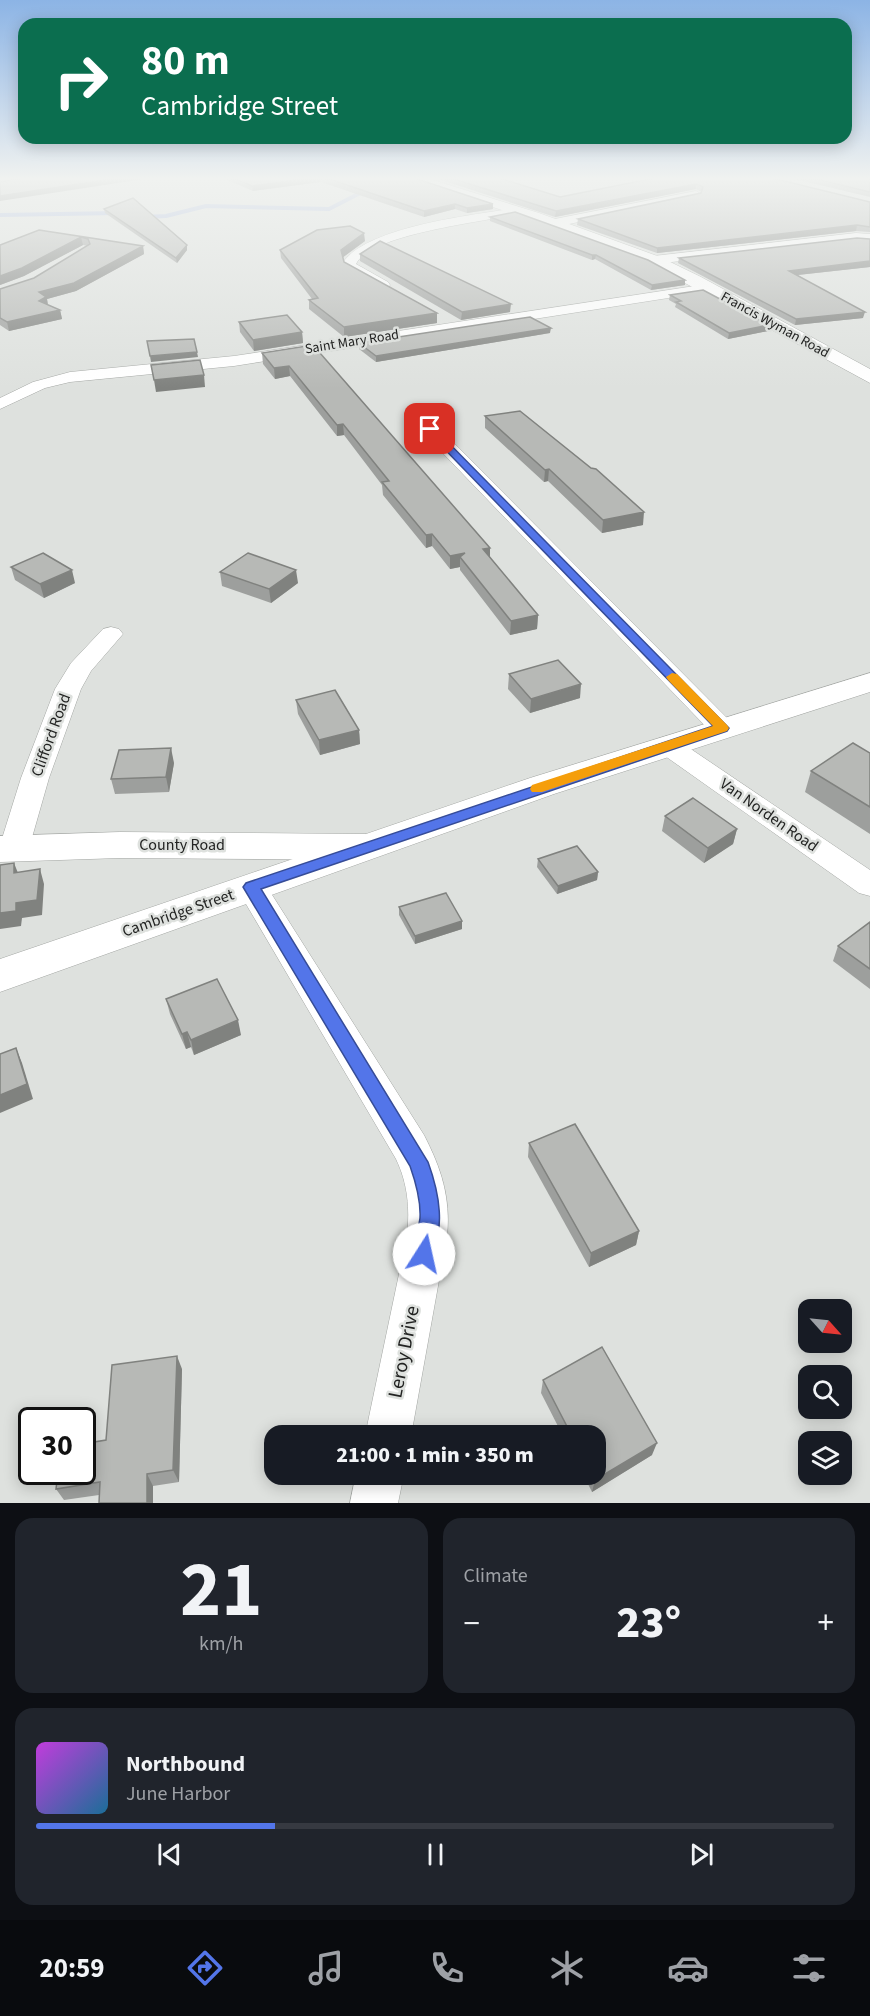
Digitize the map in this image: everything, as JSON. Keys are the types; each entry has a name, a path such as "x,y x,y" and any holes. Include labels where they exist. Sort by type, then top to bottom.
{"main road":[{"name":"Francis Wyman Road","path":"620,247 654,260 708,288 870,377"},
{"name":"Cambridge Street","path":"0,976 365,847 667,745 870,682"},
{"name":"County Road","path":"7,848 120,845 365,847"}],"street":[{"path":"369,247 349,260 350,264 395,291"},
{"path":"654,260 767,247"},
{"name":"Saint Mary Road","path":"0,404 39,385 70,377 211,364 708,288"},
{"path":"436,314 456,325"},
{"path":"416,415 722,728"},
{"name":"Clifford Road","path":"7,848 68,689 80,668 111,634"},
{"name":"Van Norden Road","path":"667,745 870,885"},
{"name":"Leroy Drive","path":"251,887 410,1147 428,1190 430,1218 390,1425"},
{"path":"374,1503 378,1485"}],"building":[{"path":"0,247 62,247 22,268 0,276"},
{"path":"85,247 141,247 74,283 39,292 46,297 39,301 60,310 7,322 0,318 0,289 34,278"},
{"path":"160,247 185,247 176,258"},
{"path":"285,247 345,247 341,250 344,262 437,313 344,327 309,300 318,298 280,250"},
{"path":"371,247 393,247 511,304 462,312 360,254"},
{"path":"571,247 612,247 648,260 685,280 652,285 592,255"},
{"path":"776,247 870,247 870,261 789,271 865,312 796,319 679,258"},
{"path":"703,290 769,325 729,333 676,302 681,301 670,295"},
{"path":"287,315 302,332 253,340 239,322"},
{"path":"530,317 551,328 376,356 359,343"},
{"path":"194,339 197,352 150,356 147,341"},
{"path":"313,345 490,548 483,549 538,615 511,621 460,557 465,553 450,556 432,534 426,535 382,482 389,481 343,424 337,425 289,366 274,368 262,353"},
{"path":"200,360 204,375 154,380 151,365"},
{"path":"520,411 591,468 596,469 644,512 603,520 549,469 545,470 485,416"},
{"path":"43,553 72,570 40,584 11,567"},
{"path":"248,553 296,570 269,589 220,572"},
{"path":"558,660 581,684 531,699 509,674"},
{"path":"335,690 359,730 319,740 296,700"},
{"path":"853,743 870,753 870,807 811,771"},
{"path":"171,748 166,777 111,779 119,750"},
{"path":"693,798 737,829 708,848 665,816"},
{"path":"577,846 598,872 558,886 538,859"},
{"path":"14,863 14,873 40,869 37,900 16,903 16,911 0,913 0,865"},
{"path":"446,893 462,921 415,936 399,907"},
{"path":"870,922 870,969 838,946"},
{"path":"217,979 238,1020 191,1040 187,1032 182,1034 166,999"},
{"path":"16,1048 27,1084 0,1095 0,1054"},
{"path":"575,1124 639,1231 591,1253 529,1143"},
{"path":"602,1347 657,1443 606,1473 606,1425 566,1425 543,1380"},
{"path":"177,1356 173,1470 147,1474 147,1503 99,1503 100,1482 96,1483 96,1442 106,1440 112,1365"},
{"path":"56,1485 81,1485 56,1489"}],"slow traffic":[{"path":"537,789 722,728 672,677"}],"route":[{"path":"424,1254 430,1218 428,1190 418,1162 251,887 722,728 430,429"}]}
